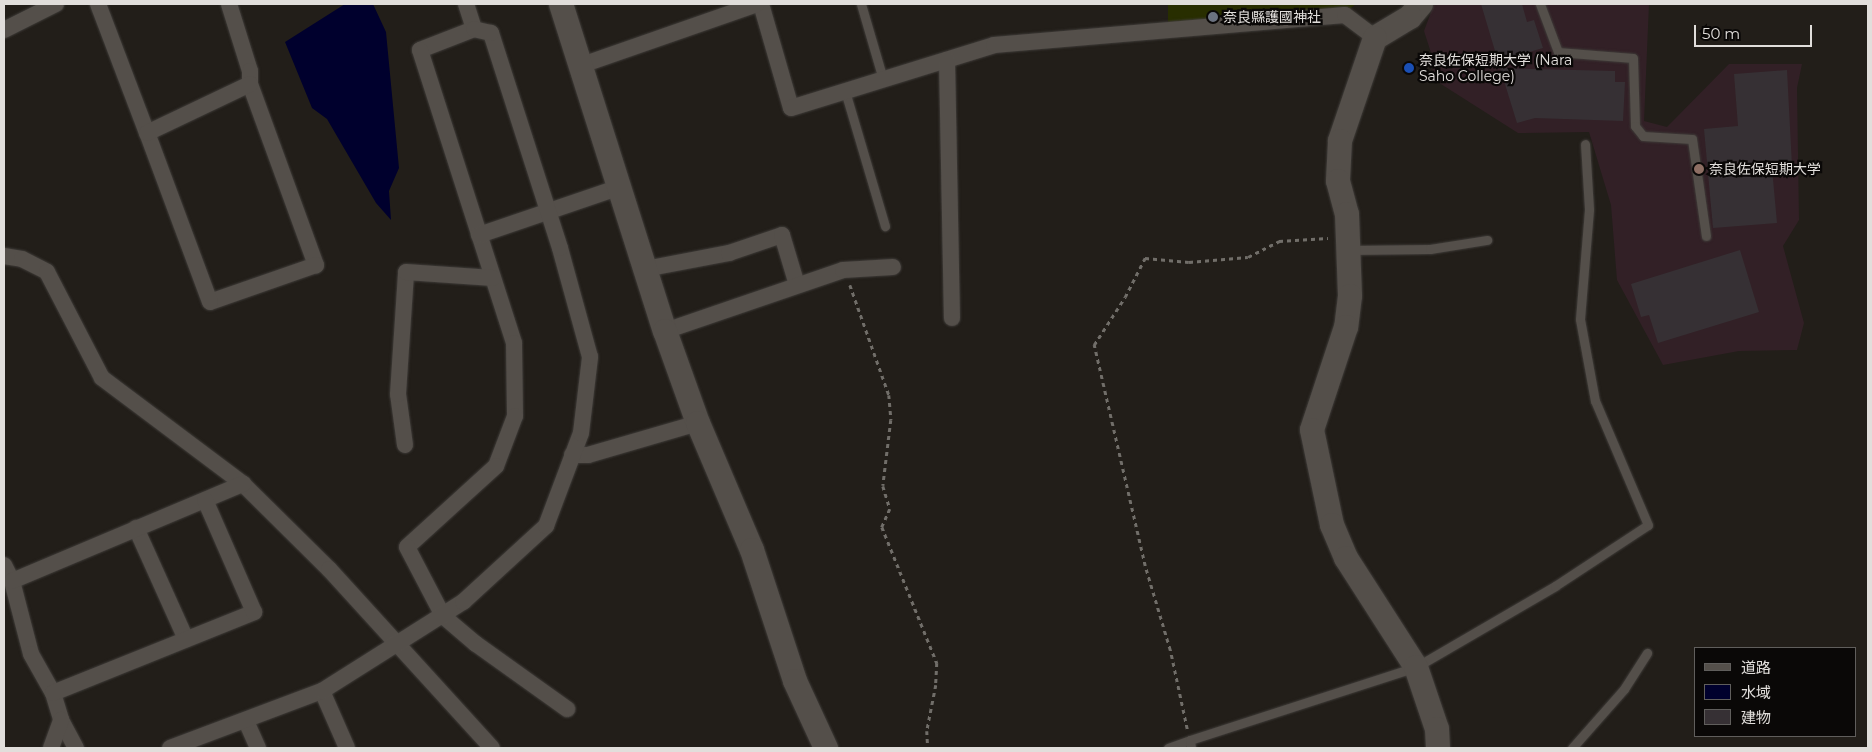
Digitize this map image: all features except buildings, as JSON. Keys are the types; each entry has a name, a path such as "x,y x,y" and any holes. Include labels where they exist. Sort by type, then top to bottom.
{"street":[{"path":"5,25 56,4"},
{"path":"98,4 210,302 316,265 250,84 250,71 229,4"},
{"path":"466,4 474,29"},
{"path":"561,4 582,65 665,331 698,423 752,550 796,681 826,748"},
{"path":"582,65 759,4 791,108 994,45 1345,15 1375,38"},
{"path":"1420,4 1410,18 1375,38 1340,141 1338,181 1347,214 1350,244 1350,296 1346,327 1312,430 1332,525 1346,558 1416,667 1437,729 1438,748"},
{"path":"171,748 322,691 398,645 443,616 464,602 546,526 581,433 590,357 548,211 490,32 474,29 420,50 514,343 515,416 496,466 407,548 443,616 476,644 567,709"},
{"path":"947,60 952,318"},
{"path":"147,133 250,84"},
{"path":"479,235 620,188"},
{"path":"645,269 729,253 782,235 797,285"},
{"path":"4,256 22,259 47,272 102,378 243,484 329,570 492,748"},
{"path":"665,331 843,270 893,267"},
{"path":"405,445 398,394 406,272 493,278"},
{"path":"572,455 588,455 698,423"},
{"path":"12,581 243,484"},
{"path":"52,693 254,612 205,500"},
{"path":"136,528 186,640"},
{"path":"4,565 12,581 31,654 52,693 61,720 76,748"},
{"path":"322,691 347,748"},
{"path":"51,748 61,720"},
{"path":"246,721 258,748"}],"lane":[{"path":"861,4 883,79"},
{"path":"1540,4 1558,52 1634,58 1634,126 1643,136 1692,139 1706,236"},
{"path":"845,91 885,226"},
{"path":"1168,748 1191,744 1416,667 1555,586 1648,525 1595,401 1580,319 1589,209 1586,144"},
{"path":"1350,244 1430,248 1487,240"},
{"path":"1572,748 1624,689 1647,653"}],"path":[{"path":"1191,744 1096,366 1094,345 1125,297 1144,258 1189,262 1248,257 1279,241 1350,244"},
{"path":"843,270 870,335 889,395 891,420 883,486 890,509 882,527 937,663 936,685 927,731 928,748"}],"shaded area":[{"name":"奈良佐保短期大学","path":"1434,4 1649,4 1644,121 1667,127 1729,64 1802,64 1797,88 1799,220 1783,246 1804,323 1797,350 1739,351 1663,365 1617,280 1611,205 1589,132 1518,133 1433,79 1432,56 1424,31"}],"green space":[{"name":"奈良縣護國神社","path":"1168,4 1356,4 1347,11 1168,24"}],"water":[{"path":"345,4 373,4 386,32 399,168 389,191 391,220 376,203 327,119 312,108 285,42"}],"place":[{"name":"奈良縣護國神社","path":"1213,17"},
{"name":"奈良佐保短期大学 (Nara Saho College)","path":"1409,68"},
{"name":"奈良佐保短期大学","path":"1699,169"}]}
